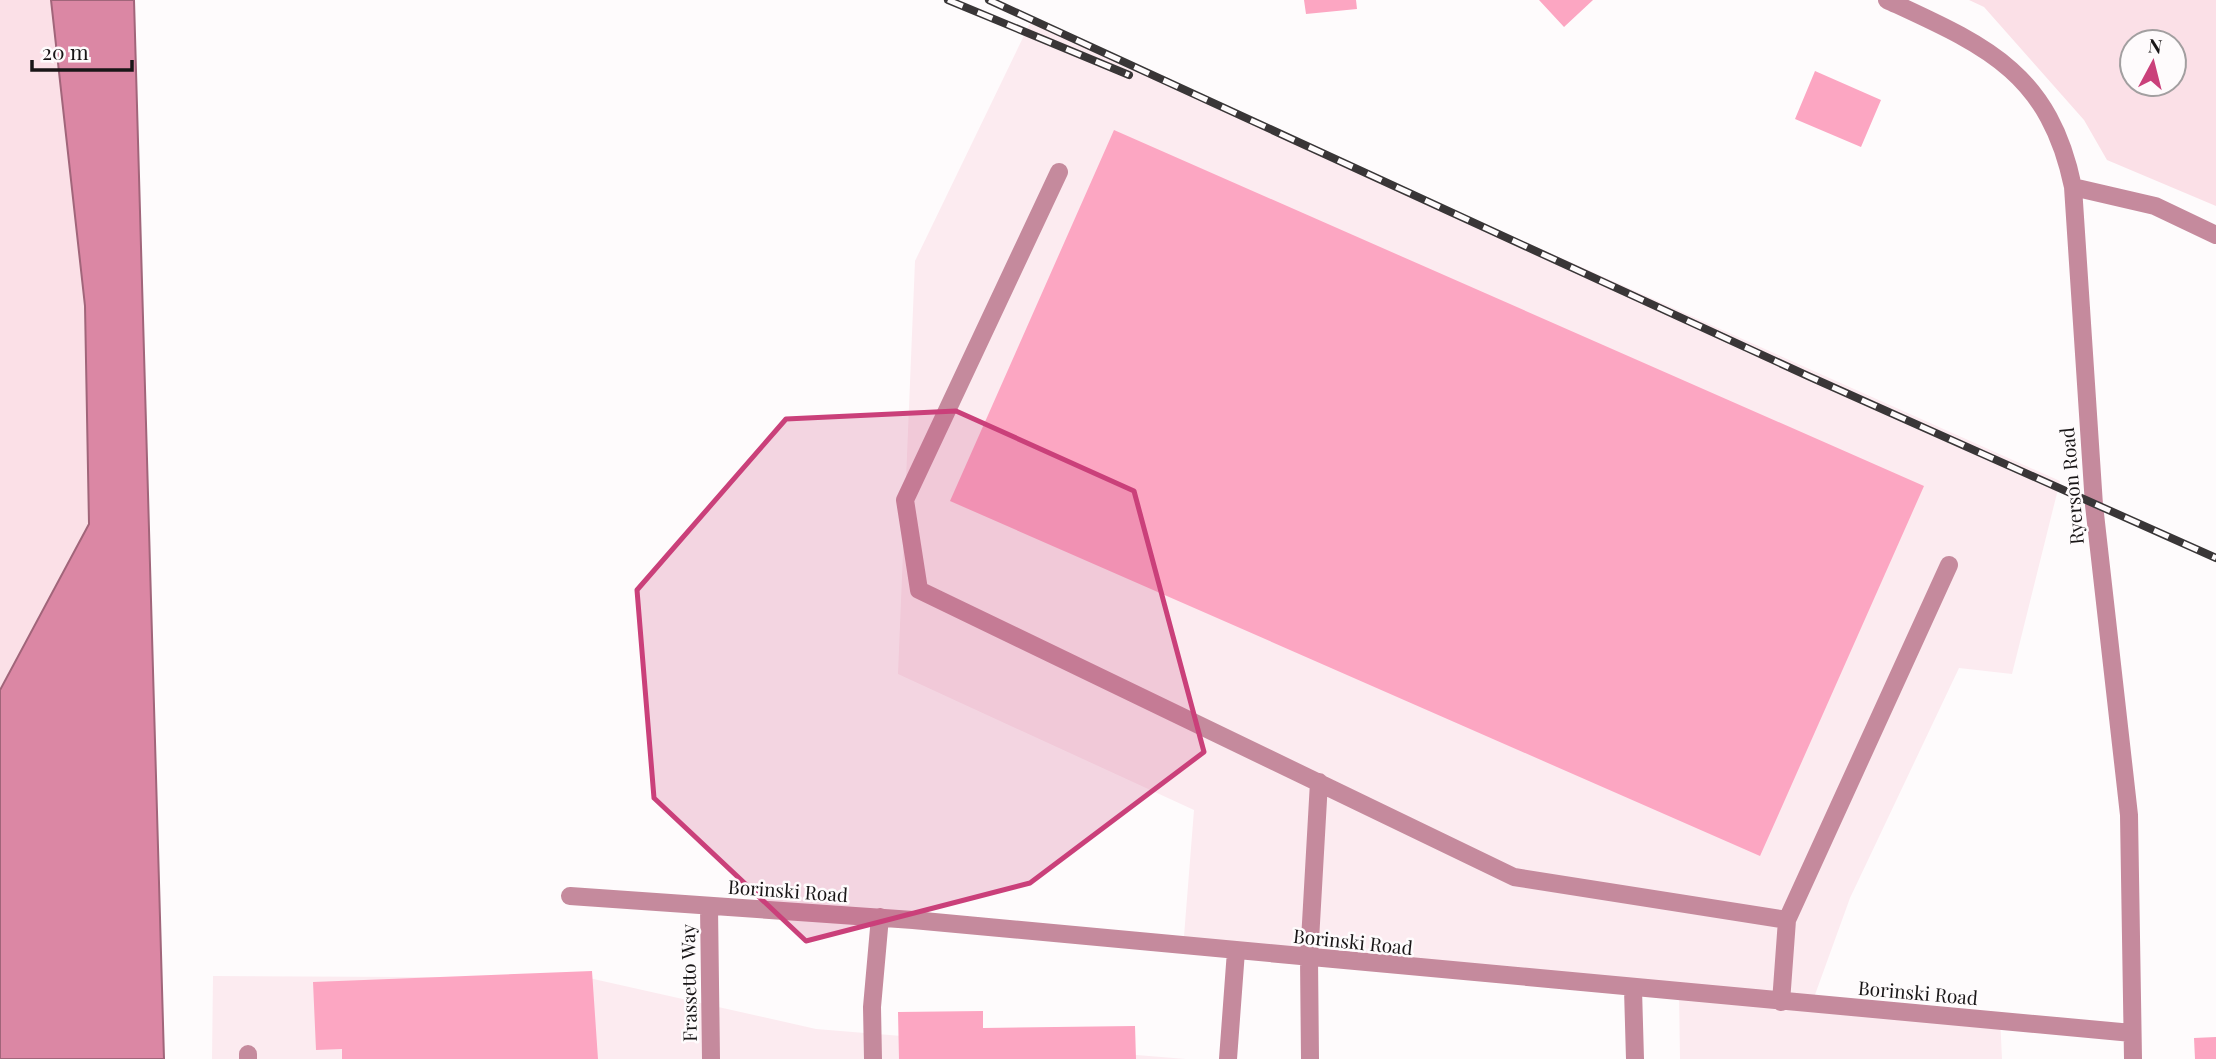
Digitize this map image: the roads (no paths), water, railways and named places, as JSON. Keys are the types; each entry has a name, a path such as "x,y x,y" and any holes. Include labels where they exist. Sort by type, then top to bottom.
{"street":[{"name":"Ryerson Road","path":"1887,0 1973,40 2010,67 2045,112 2061,142 2073,187 2094,505 2129,815 2133,1059"},
{"path":"1059,172 905,500 919,590 1514,877 1787,920"},
{"path":"2073,187 2155,206 2216,235"},
{"path":"1781,1002 1787,920 1949,565"},
{"path":"1310,1059 1309,958 1319,782"},
{"name":"Borinski Road","path":"570,896 880,918 2132,1033"},
{"name":"Frassetto Way","path":"709,907 711,1059"},
{"path":"873,1059 872,1007 880,918"},
{"path":"1228,1059 1236,951"},
{"path":"1633,989 1635,1059"}],"railway":[{"path":"948,0 1129,75"},
{"path":"989,0 1808,376 2216,558"}]}
